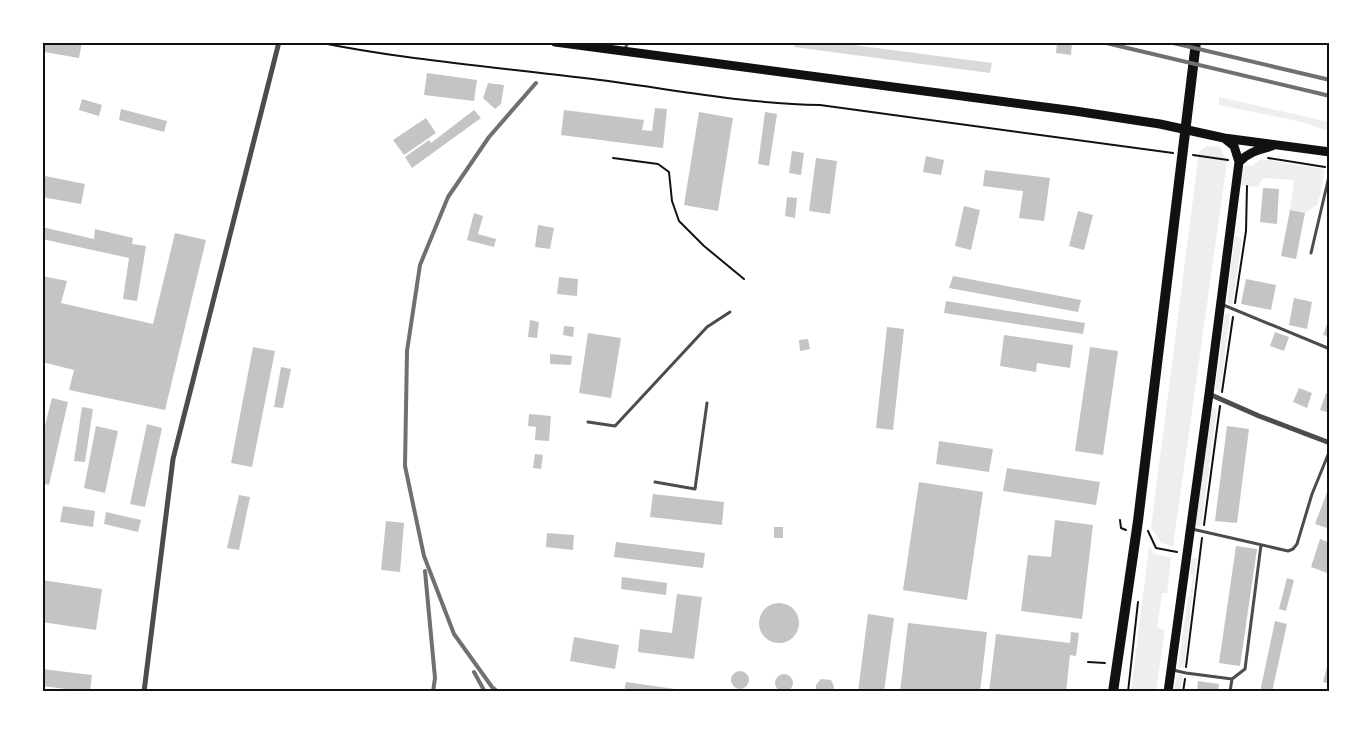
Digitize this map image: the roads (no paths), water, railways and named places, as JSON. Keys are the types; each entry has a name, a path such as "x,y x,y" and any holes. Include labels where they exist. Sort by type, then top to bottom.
{"highway":[{"path":"1113,692 1138,521 1196,42"}],"main road":[{"path":"555,42 1075,111 1160,124 1224,138 1330,152"},
{"path":"1168,692 1239,162 1234,146 1224,138"},
{"path":"1239,162 1253,151 1277,145"}],"street":[{"path":"144,692 173,459 279,42"},
{"path":"1209,394 1330,442"}],"lane":[{"path":"623,52 628,42"},
{"path":"1311,253 1330,172"},
{"path":"1221,304 1330,348"},
{"path":"588,422 616,426 707,327 730,312"},
{"path":"654,482 695,489 707,403"},
{"path":"1190,529 1288,551 1293,549 1297,544 1312,494 1330,450"},
{"path":"1171,670 1232,679 1246,669 1261,545"},
{"path":"1230,692 1232,679"}],"railway":[{"path":"1102,42 1330,96"},
{"path":"1169,42 1330,80"},
{"path":"498,692 492,687 454,634 424,556 405,466 407,351 420,265 448,197 489,137 536,83"},
{"path":"425,571 435,678 433,692"},
{"path":"474,672 485,692"}]}
